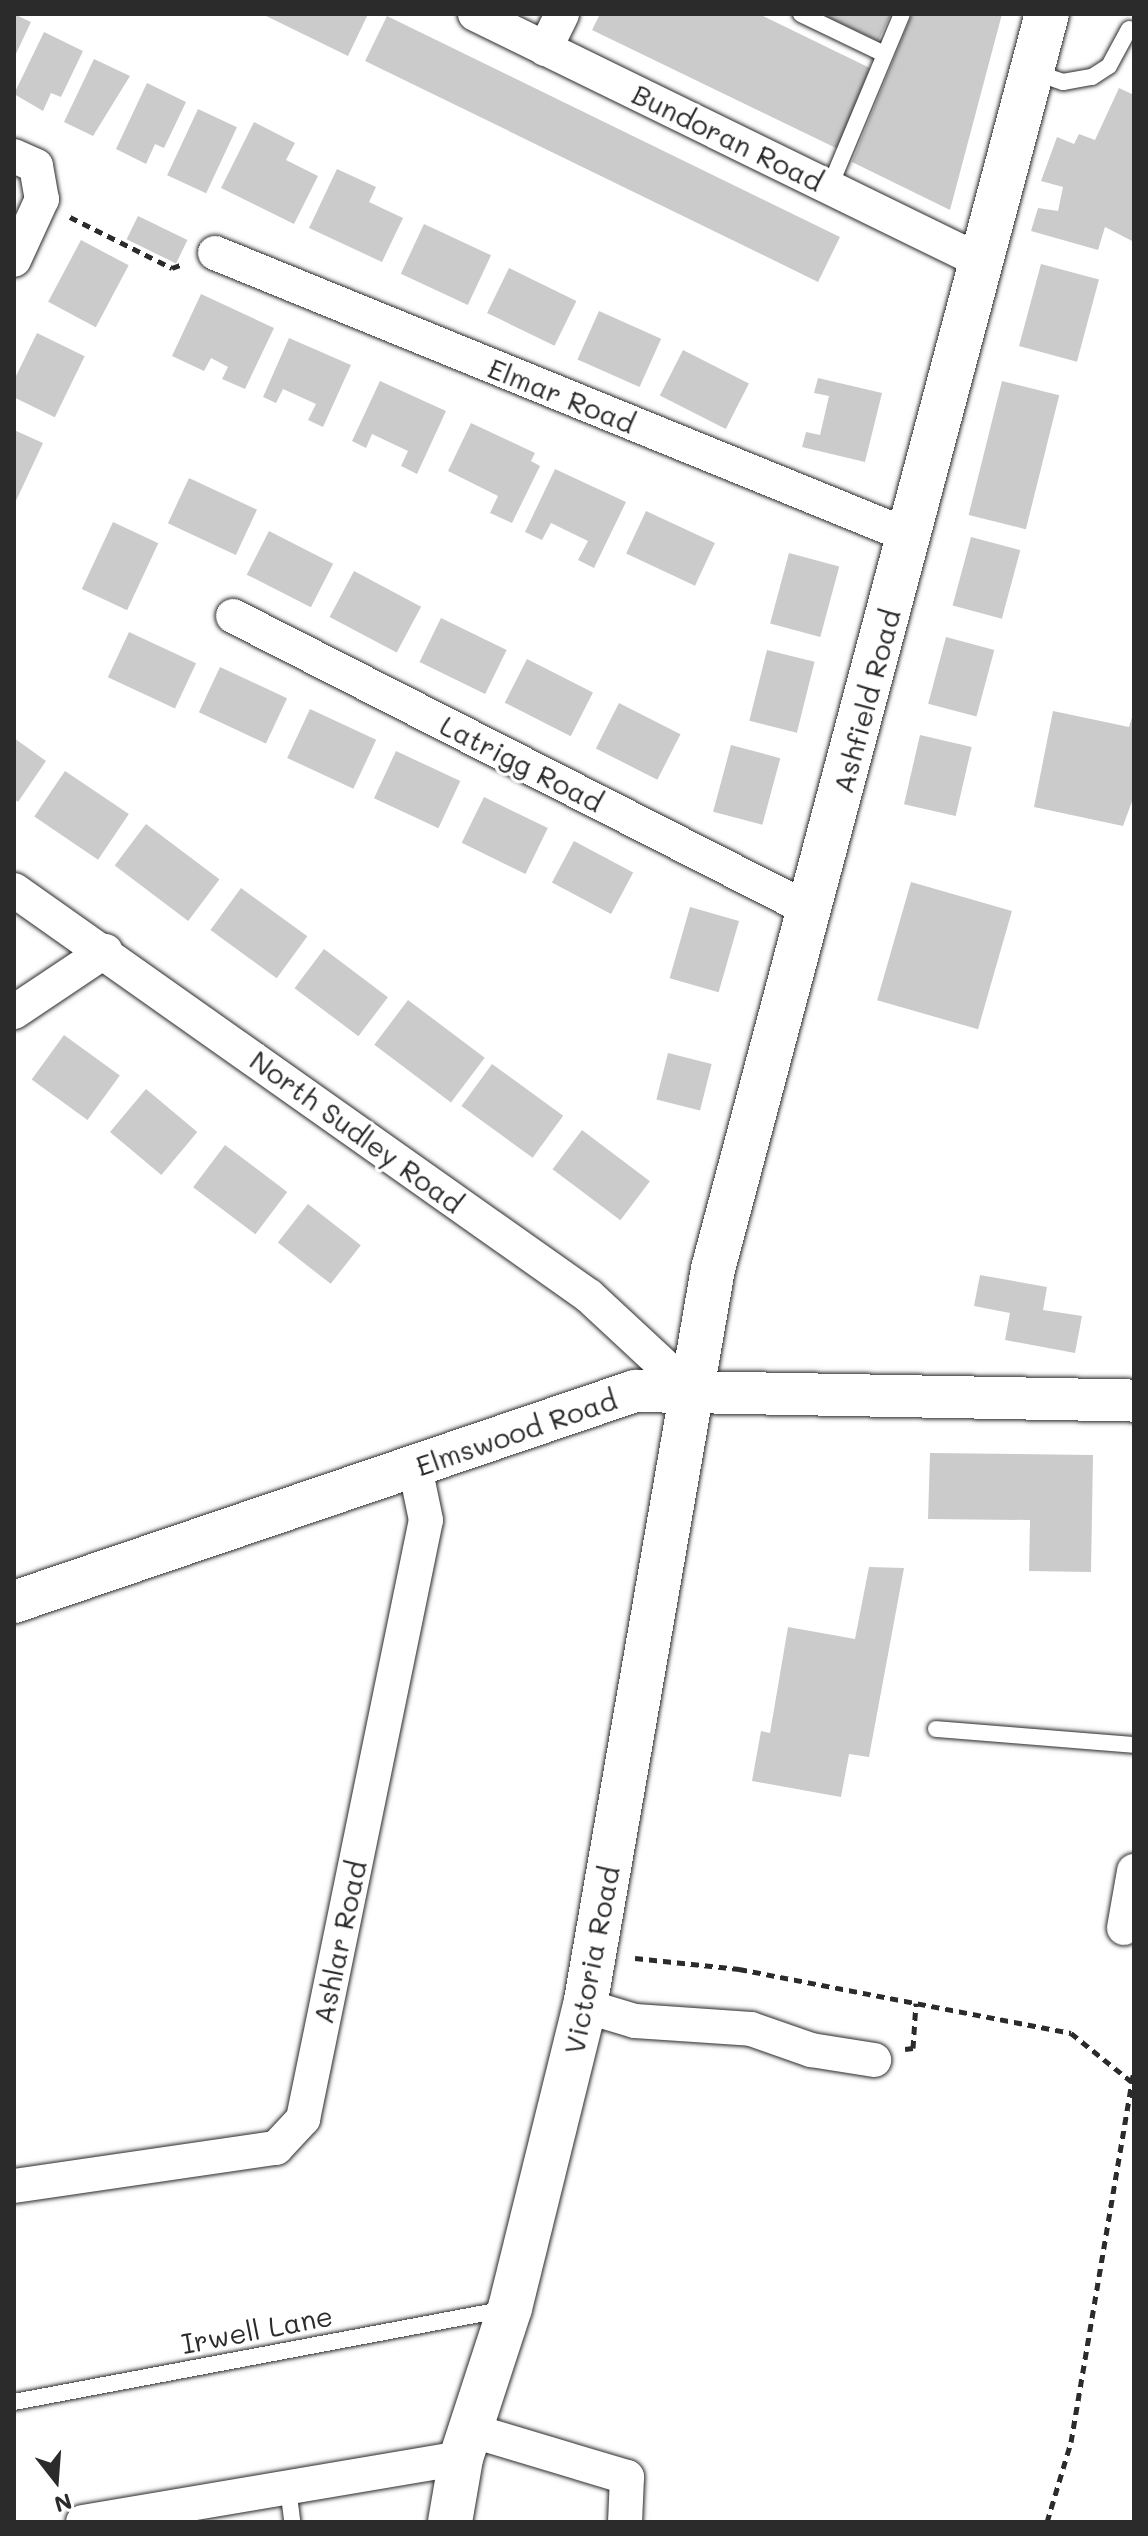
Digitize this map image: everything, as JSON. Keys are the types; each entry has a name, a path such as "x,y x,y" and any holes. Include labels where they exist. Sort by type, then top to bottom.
{"main road":[{"name":"Ashfield Road","path":"688,1388 713,1269 812,911 1047,14"},
{"name":"Victoria Road","path":"450,2522 465,2444 510,2308 585,2006 675,1510 688,1388"}],"street":[{"name":"Bundoran Road","path":"475,14 980,261"},
{"path":"545,49 562,14"},
{"path":"14,156 36,166 42,199 14,260"},
{"name":"Elmar Road","path":"215,253 909,536"},
{"name":"Latrigg Road","path":"233,616 812,911"},
{"name":"North Sudley Road","path":"14,890 105,951 589,1296 688,1388"},
{"path":"14,1012 105,951"},
{"name":"Elmswood Road","path":"14,1602 415,1467 601,1398 688,1388 1134,1401"},
{"name":"Ashlar Road","path":"14,2186 276,2148 303,2119 426,1520 415,1467"},
{"path":"1124,1928 1134,1871"},
{"path":"585,2006 635,2021 751,2029 811,2050 874,2060"},
{"path":"83,2522 288,2487 465,2444 627,2477 625,2522"}],"lane":[{"path":"801,14 882,53"},
{"path":"830,186 884,67 882,53 902,14"},
{"path":"1034,72 1063,82 1092,77 1109,66 1129,29"},
{"path":"936,1729 1134,1745"},
{"name":"Irwell Lane","path":"14,2402 510,2308"},
{"path":"288,2487 292,2522"}],"path":[{"path":"42,199 172,268 215,253"},
{"path":"594,1954 739,1969 1071,2033 1132,2082"},
{"path":"1047,2522 1071,2442 1134,2070"}],"building":[{"path":"14,14 31,22 14,58"},
{"path":"262,14 368,14 348,56"},
{"path":"600,14 759,14 876,71 838,149 592,30"},
{"path":"821,14 891,14 878,41"},
{"path":"912,14 1002,14 950,210 852,162"},
{"path":"387,16 840,237 818,282 365,61"},
{"path":"44,32 83,51 61,97 51,93 43,111 14,94"},
{"path":"94,59 130,76 93,136 64,122"},
{"path":"147,83 186,102 164,148 155,144 146,164 116,149"},
{"path":"1119,88 1134,95 1134,242 1105,227 1098,250 1031,231 1038,208 1058,211 1063,187 1041,181 1057,137 1074,144 1079,134 1095,140"},
{"path":"198,109 237,127 206,193 167,175"},
{"path":"254,122 295,143 286,160 318,176 294,224 221,188"},
{"path":"337,169 376,187 369,202 403,218 382,262 309,228"},
{"path":"138,216 187,240 176,263 127,239"},
{"path":"424,224 491,255 468,305 401,274"},
{"path":"81,240 129,265 96,327 48,302"},
{"path":"1041,264 1099,280 1077,362 1019,346"},
{"path":"509,268 576,301 554,346 487,313"},
{"path":"201,294 274,328 245,389 222,379 228,367 211,358 204,371 172,356"},
{"path":"599,311 661,339 640,387 577,359"},
{"path":"37,333 85,356 55,417 14,397 14,380"},
{"path":"289,338 351,365 323,427 308,420 316,404 283,389 276,403 263,397"},
{"path":"683,350 749,384 726,429 660,395"},
{"path":"818,378 882,393 865,462 802,447 806,432 820,435 829,396 814,393"},
{"path":"380,381 446,411 417,474 401,466 408,451 372,434 366,448 352,441"},
{"path":"1002,381 1059,395 1026,529 969,515"},
{"path":"471,423 535,453 531,461 540,466 512,523 490,513 498,496 448,471"},
{"path":"14,430 43,443 14,505"},
{"path":"555,469 626,502 594,568 578,560 588,541 551,523 542,540 525,532"},
{"path":"189,478 257,510 236,555 168,523"},
{"path":"646,511 715,543 695,586 626,554"},
{"path":"113,522 158,543 127,610 82,589"},
{"path":"269,531 333,564 311,607 247,575"},
{"path":"971,537 1020,550 1002,619 953,606"},
{"path":"789,553 839,566 820,637 770,624"},
{"path":"354,571 421,607 397,653 330,617"},
{"path":"441,618 507,650 485,694 420,662"},
{"path":"129,632 196,663 175,709 108,677"},
{"path":"946,637 994,650 976,717 928,704"},
{"path":"767,650 815,662 797,733 749,721"},
{"path":"527,659 593,693 571,736 505,703"},
{"path":"220,667 287,698 266,744 199,712"},
{"path":"619,703 680,734 657,780 596,748"},
{"path":"310,709 376,740 353,789 287,758"},
{"path":"1053,711 1129,727 1134,711 1134,796 1123,826 1034,807"},
{"path":"920,735 972,747 956,816 904,804"},
{"path":"14,738 46,761 18,802 14,799"},
{"path":"731,745 780,758 762,825 713,812"},
{"path":"396,751 460,781 438,828 374,798"},
{"path":"65,771 129,814 98,860 34,817"},
{"path":"484,797 548,828 525,874 462,843"},
{"path":"146,824 219,879 188,921 115,866"},
{"path":"574,841 633,872 611,914 552,882"},
{"path":"911,882 1012,911 978,1029 877,1000"},
{"path":"241,888 307,936 277,978 210,930"},
{"path":"690,907 739,921 719,992 670,978"},
{"path":"324,949 388,997 358,1036 295,988"},
{"path":"408,1000 485,1058 451,1102 374,1045"},
{"path":"64,1035 120,1076 87,1120 32,1079"},
{"path":"668,1053 712,1064 700,1110 656,1100"},
{"path":"492,1064 563,1116 533,1158 461,1106"},
{"path":"146,1089 197,1132 161,1175 110,1132"},
{"path":"582,1130 650,1181 620,1220 553,1169"},
{"path":"225,1145 287,1192 255,1234 193,1187"},
{"path":"308,1204 361,1245 331,1284 278,1243"},
{"path":"980,1275 1047,1287 1043,1310 1082,1316 1075,1353 1005,1340 1010,1313 974,1306"},
{"path":"930,1453 1093,1455 1091,1572 1029,1571 1030,1520 928,1519"},
{"path":"869,1567 904,1568 869,1757 849,1754 841,1797 752,1781 761,1731 770,1733 788,1627 855,1639"}]}
